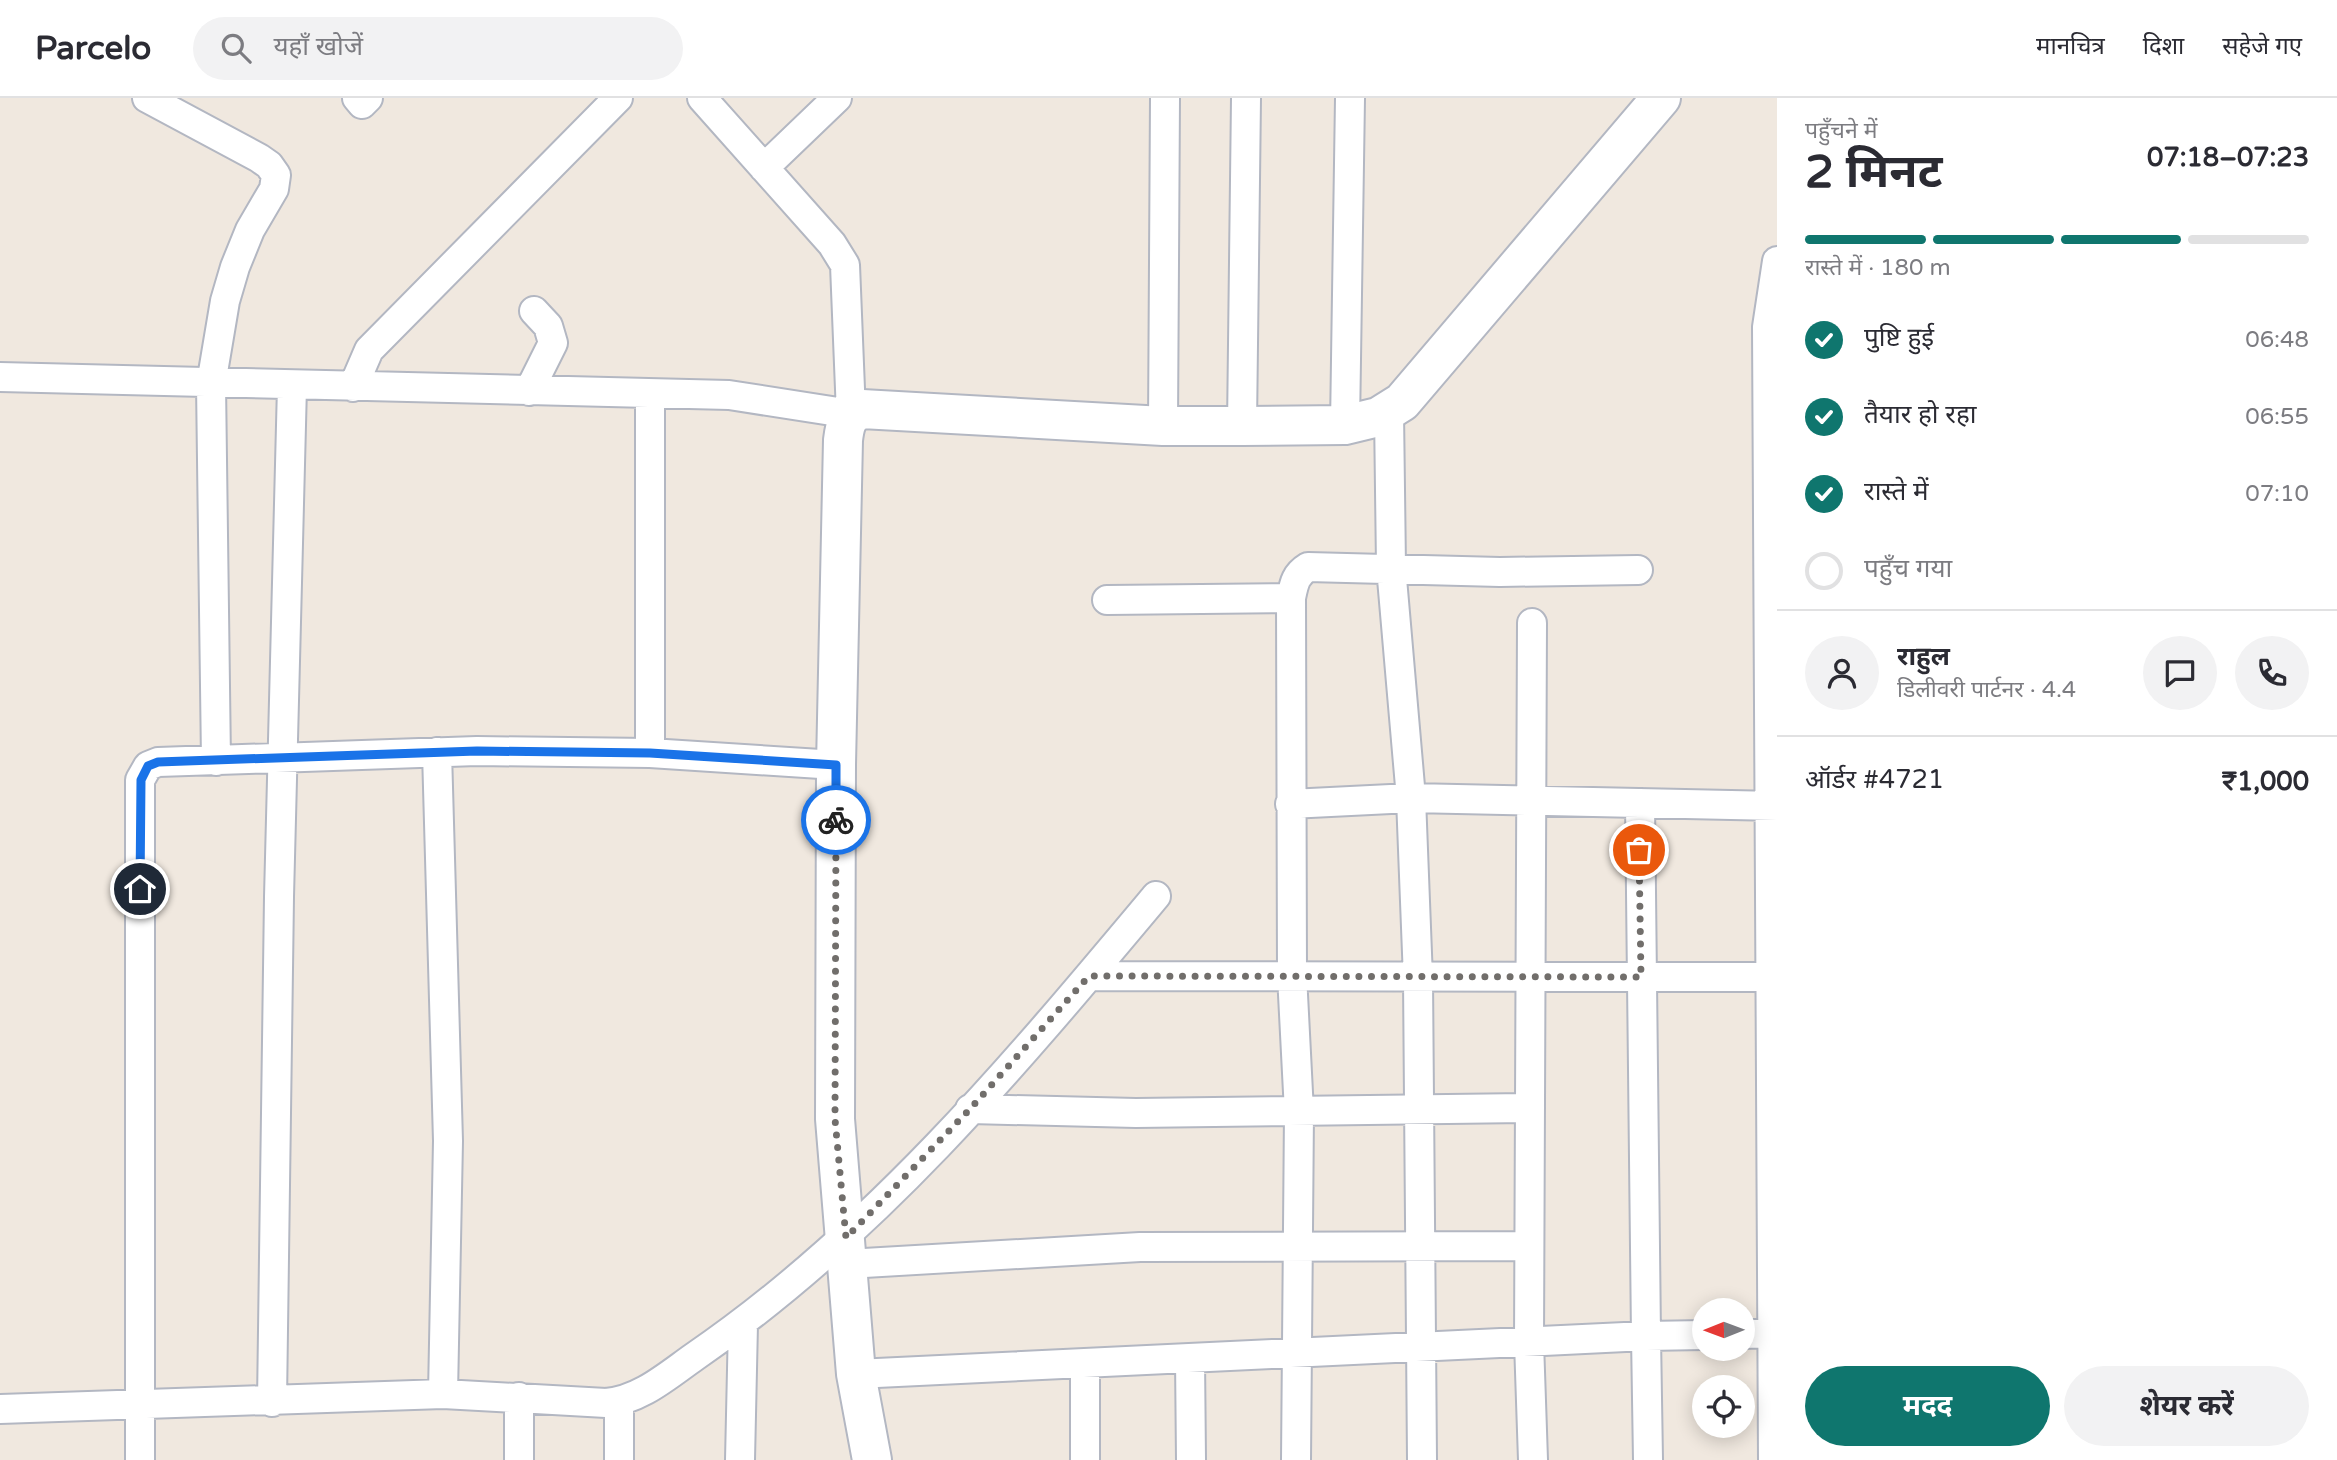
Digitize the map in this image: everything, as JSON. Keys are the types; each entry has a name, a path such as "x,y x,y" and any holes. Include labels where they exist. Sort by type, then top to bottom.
{"street":[{"path":"147,98 259,158 269,165 276,175 275,189 250,230 231,279 211,384 216,761"},
{"path":"357,98 362,104 368,98"},
{"path":"353,387 369,349 618,98"},
{"path":"702,98 832,244 845,265 851,414 845,426 843,440 836,765 835,1119 856,1374 872,1460"},
{"path":"765,168 837,98"},
{"path":"1163,426 1166,98"},
{"path":"1241,426 1247,98"},
{"path":"1345,425 1350,98"},
{"path":"0,377 729,395 851,414 862,409 1163,426 1345,425 1389,412 1402,402 1661,98"},
{"path":"1773,1460 1773,639 1768,327 1777,261"},
{"path":"529,391 554,343 548,326 534,311"},
{"path":"272,1402 292,386"},
{"path":"650,395 650,753"},
{"path":"1389,412 1391,567 1411,798 1418,979 1422,1460"},
{"path":"1296,1460 1299,1112 1292,975 1290,804 1291,598 1294,581 1300,572 1308,567 1391,567 1500,572 1638,570"},
{"path":"1107,600 1291,598"},
{"path":"1532,623 1529,975 1529,1342 1532,1460"},
{"path":"140,1460 141,780 148,766 158,762 283,760 437,752 650,753 836,765"},
{"path":"437,752 448,1141 443,1394"},
{"path":"1290,804 1411,798 1773,806"},
{"path":"1640,803 1648,1460"},
{"path":"0,1409 140,1407 443,1394 619,1402 644,1392 846,1251 1156,897"},
{"path":"1089,976 1292,975 1418,979 1529,975 1773,977"},
{"path":"970,1109 1299,1112 1418,1107 1530,1108"},
{"path":"846,1251 1529,1246"},
{"path":"740,1460 743,1324"},
{"path":"1755,1334 1774,1333"},
{"path":"856,1374 1692,1335"},
{"path":"1190,1358 1191,1460"},
{"path":"1085,1363 1085,1460"},
{"path":"519,1397 519,1460"},
{"path":"619,1402 619,1460"}],"way so far":[{"path":"836,820 835,1119 846,1238 970,1109 1089,976 1292,975 1418,979 1529,975 1641,977 1639,850"}],"route":[{"path":"140,889 141,780 148,766 158,762 283,760 477,751 650,753 836,765 836,820"}]}
